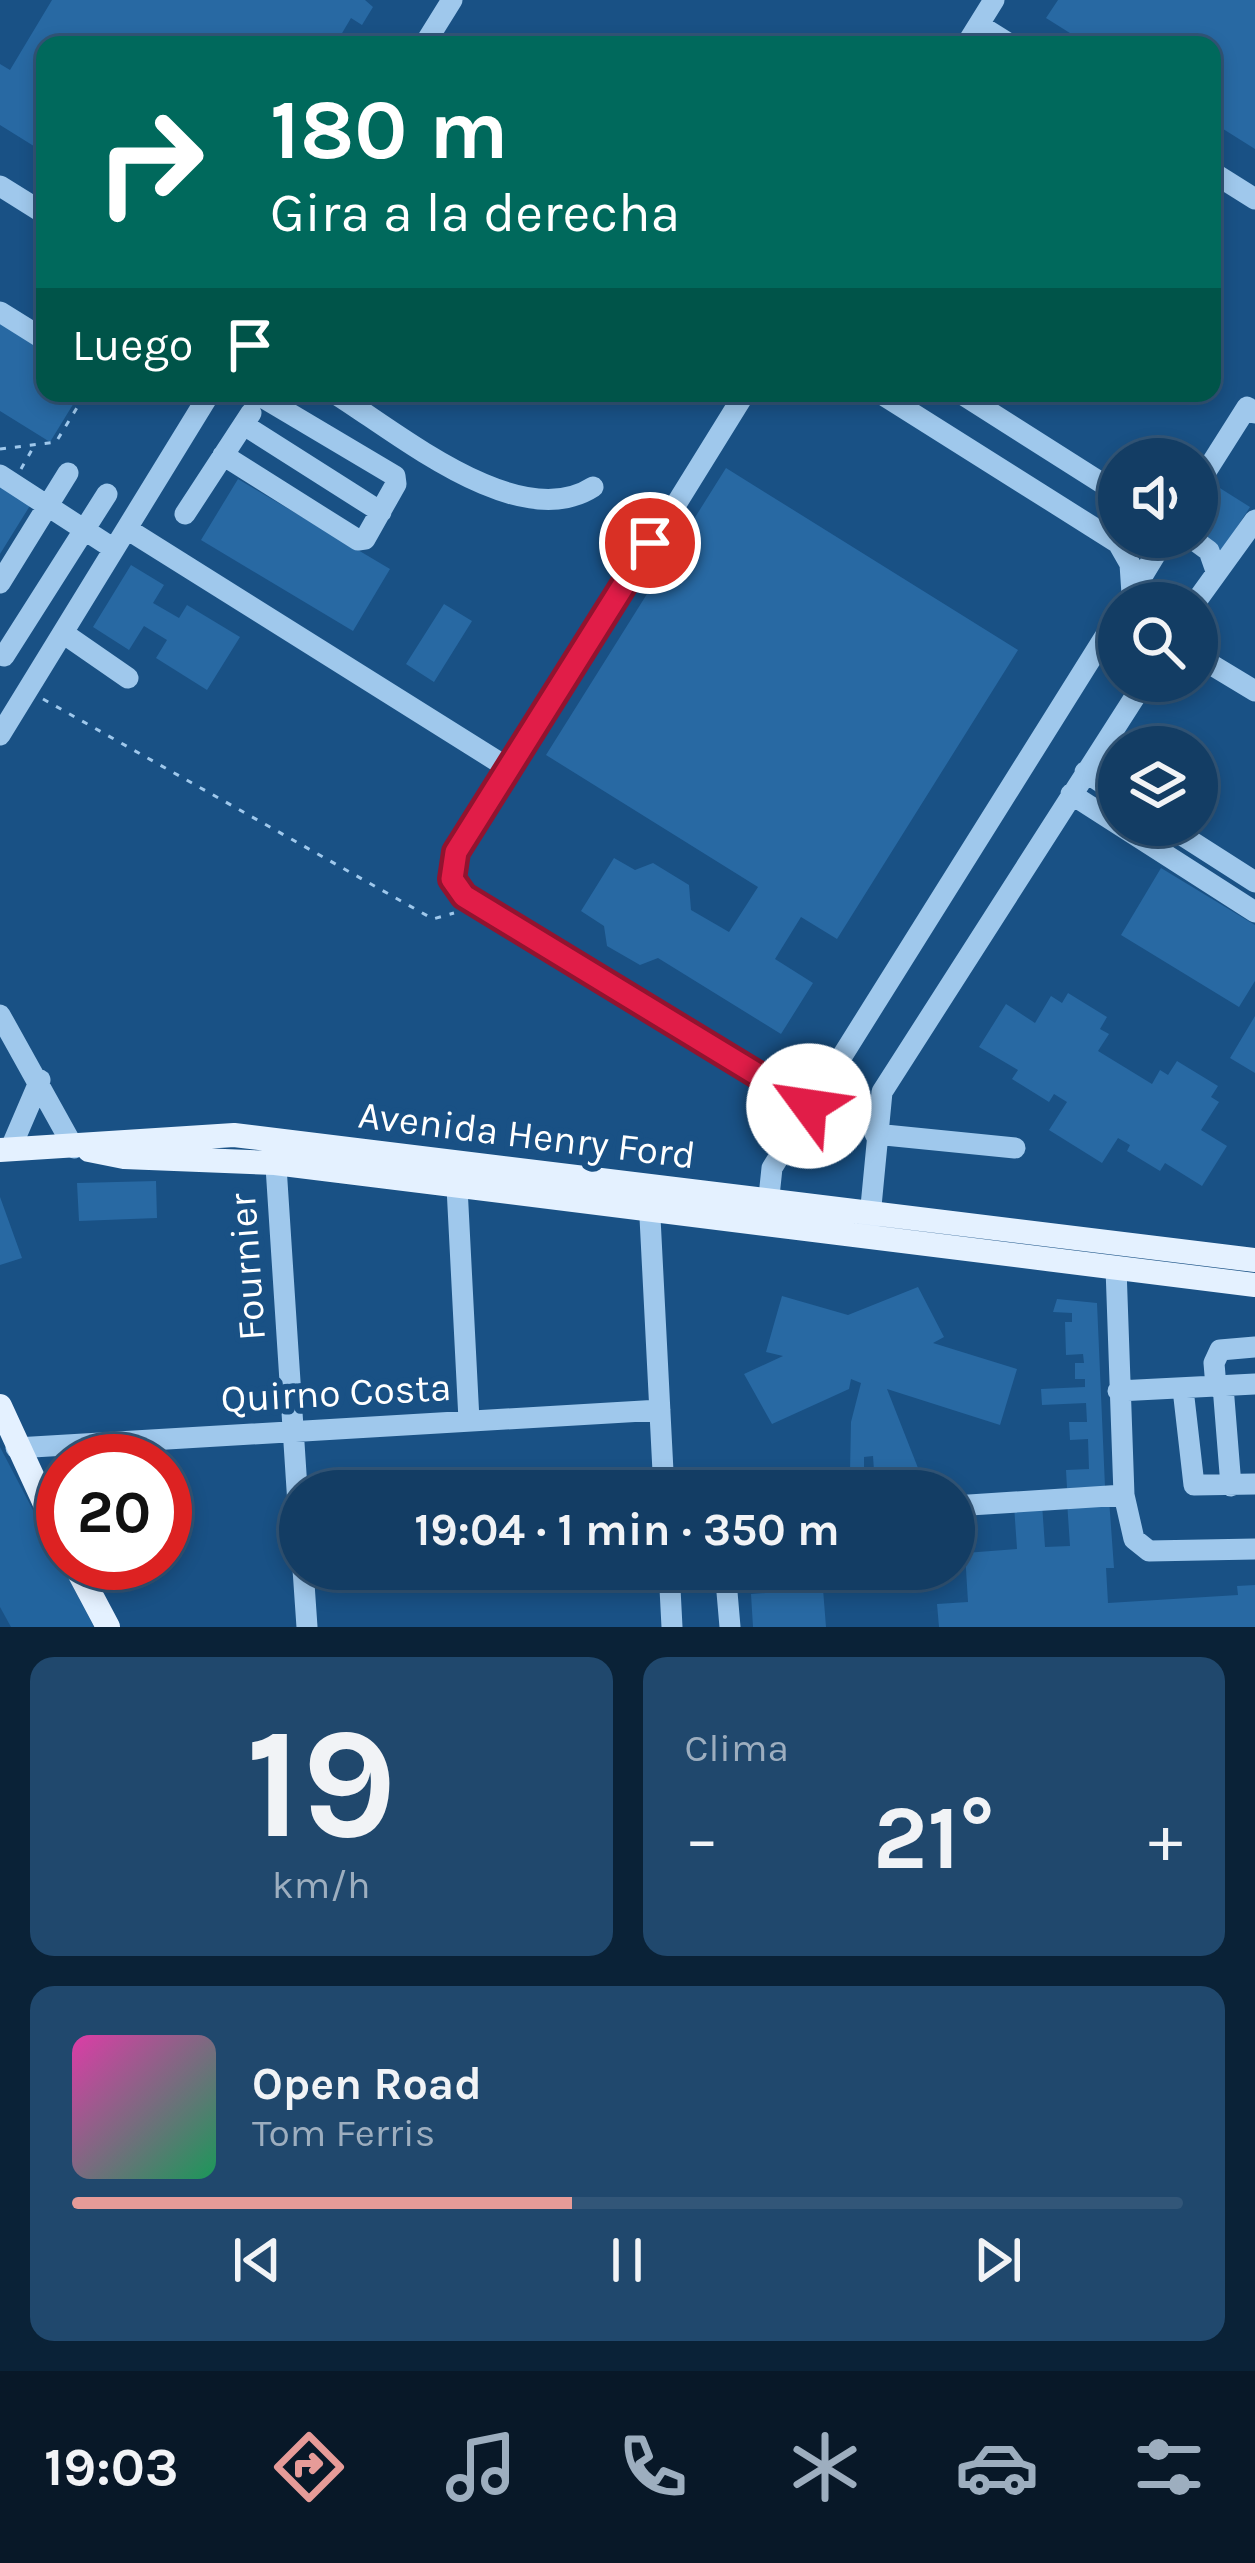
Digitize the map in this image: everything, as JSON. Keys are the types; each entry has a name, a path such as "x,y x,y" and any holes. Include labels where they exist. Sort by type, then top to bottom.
{"main road":[{"name":"Avenida Henry Ford","path":"5,1150 74,1148 193,1134 457,1187 649,1213 767,1214 1255,1260"},
{"name":"Avenida Henry Ford","path":"275,1151 463,1161 650,1185 767,1214"},
{"name":"Avenida Henry Ford","path":"869,1226 1115,1268 1255,1285"},
{"path":"0,1406 36,1488"},
{"path":"88,1590 108,1627"}],"street":[{"path":"430,36 452,0"},
{"path":"972,36 994,0"},
{"path":"979,25 997,36"},
{"path":"1221,178 1255,199"},
{"path":"0,185 36,208"},
{"path":"0,312 36,334"},
{"path":"0,735 127,529 196,402"},
{"path":"184,514 259,402"},
{"path":"224,455 358,540 365,539 396,484 394,476 275,402"},
{"path":"349,402 500,492 543,502 593,487"},
{"path":"739,402 508,767 452,861 452,879 464,896 809,1106"},
{"path":"894,402 1118,543 1130,564 1129,582"},
{"path":"974,402 1098,481"},
{"path":"1218,455 1252,404"},
{"path":"244,425 381,512"},
{"path":"0,583 68,473"},
{"path":"6,479 114,549"},
{"path":"32,683 2,655 107,494"},
{"path":"1209,582 1255,520"},
{"path":"127,529 508,767"},
{"path":"1211,558 1216,571"},
{"path":"63,633 128,678"},
{"path":"767,1214 772,1168 1098,647"},
{"path":"1218,669 1255,691"},
{"path":"869,1226 875,1134 887,1083 1131,702"},
{"path":"1085,772 1098,780"},
{"path":"1071,794 1255,912"},
{"path":"1199,846 1255,882"},
{"path":"0,1016 74,1148"},
{"path":"5,1150 40,1080"},
{"path":"875,1134 1015,1148"},
{"name":"Fournier","path":"275,1151 295,1470"},
{"path":"463,1161 457,1187 469,1420"},
{"path":"650,1185 663,1470"},
{"path":"1115,1268 1124,1495 1134,1540 1149,1551 1171,1555 1255,1549"},
{"path":"1231,1486 1214,1363 1220,1350 1255,1347"},
{"path":"1118,1391 1255,1384"},
{"path":"1183,1389 1190,1478 1200,1488 1255,1484"},
{"name":"Quirno Costa","path":"16,1448 660,1409"},
{"path":"975,1505 1124,1495"},
{"path":"304,1590 307,1627"},
{"path":"670,1590 672,1627"},
{"path":"727,1590 730,1627"}],"path":[{"path":"0,449 56,442 80,402"},
{"path":"6,479 35,445"},
{"path":"32,683 433,919 453,914 464,896"}],"shaded area":[{"path":"0,1447 36,1516 36,1590 75,1590 94,1627 11,1627 0,1607"}],"building":[{"path":"52,0 365,0 373,7 362,25 351,18 340,36 36,36 36,147 0,125 0,64 10,70"},
{"path":"1058,0 1255,0 1255,149 1221,128 1221,36 1075,36 1046,18"},
{"path":"0,322 36,344 36,402 74,402 50,442 0,411"},
{"path":"726,468 1018,650 837,939 801,917 775,959 813,983 781,1034 658,958 640,965 607,946 604,926 581,911 614,858 635,870 653,863 689,885 691,910 729,932 758,887 546,755"},
{"path":"238,479 390,569 353,631 201,540"},
{"path":"0,486 31,504 0,554"},
{"path":"1218,487 1250,507 1221,552 1218,550"},
{"path":"131,565 164,585 153,603 179,618 187,605 240,637 207,690 156,658 167,640 144,626 129,650 93,627"},
{"path":"444,604 472,621 434,682 406,664"},
{"path":"1161,868 1255,925 1255,981 1239,1007 1121,935"},
{"path":"1068,993 1107,1017 1100,1029 1109,1034 1098,1051 1152,1084 1160,1070 1168,1075 1177,1061 1218,1086 1211,1097 1219,1102 1201,1130 1227,1146 1202,1186 1165,1163 1160,1171 1127,1151 1130,1145 1118,1138 1102,1163 1049,1130 1067,1102 1054,1094 1049,1102 1012,1079 1018,1070 979,1047 1006,1004 1035,1023 1051,996 1062,1003"},
{"path":"1255,1016 1255,1073 1230,1058"},
{"path":"156,1181 157,1218 79,1221 77,1183"},
{"path":"0,1197 22,1258 0,1265"},
{"path":"918,1287 944,1337 933,1343 1017,1369 1000,1425 887,1389 918,1468 874,1470 873,1456 864,1457 864,1470 850,1470 851,1422 861,1383 851,1379 849,1389 772,1424 744,1374 783,1356 766,1352 782,1296 848,1315"},
{"path":"1057,1299 1097,1303 1105,1487 1067,1488 1066,1470 1089,1469 1088,1439 1070,1440 1069,1422 1087,1422 1086,1403 1042,1405 1041,1389 1085,1387 1085,1379 1075,1379 1075,1363 1084,1363 1083,1354 1066,1355 1065,1322 1072,1322 1072,1313 1053,1312"},
{"path":"1109,1499 1114,1568 1106,1568 1108,1603 1238,1595 1237,1586 1255,1585 1255,1627 939,1627 937,1604 968,1602 967,1590 975,1590 975,1552 1017,1549 1014,1505 1042,1504 1045,1547 1070,1546 1067,1501"},
{"path":"823,1590 826,1627 753,1627 751,1594"}],"route":[{"path":"650,543 456,852 452,879 464,896 809,1106"}]}
